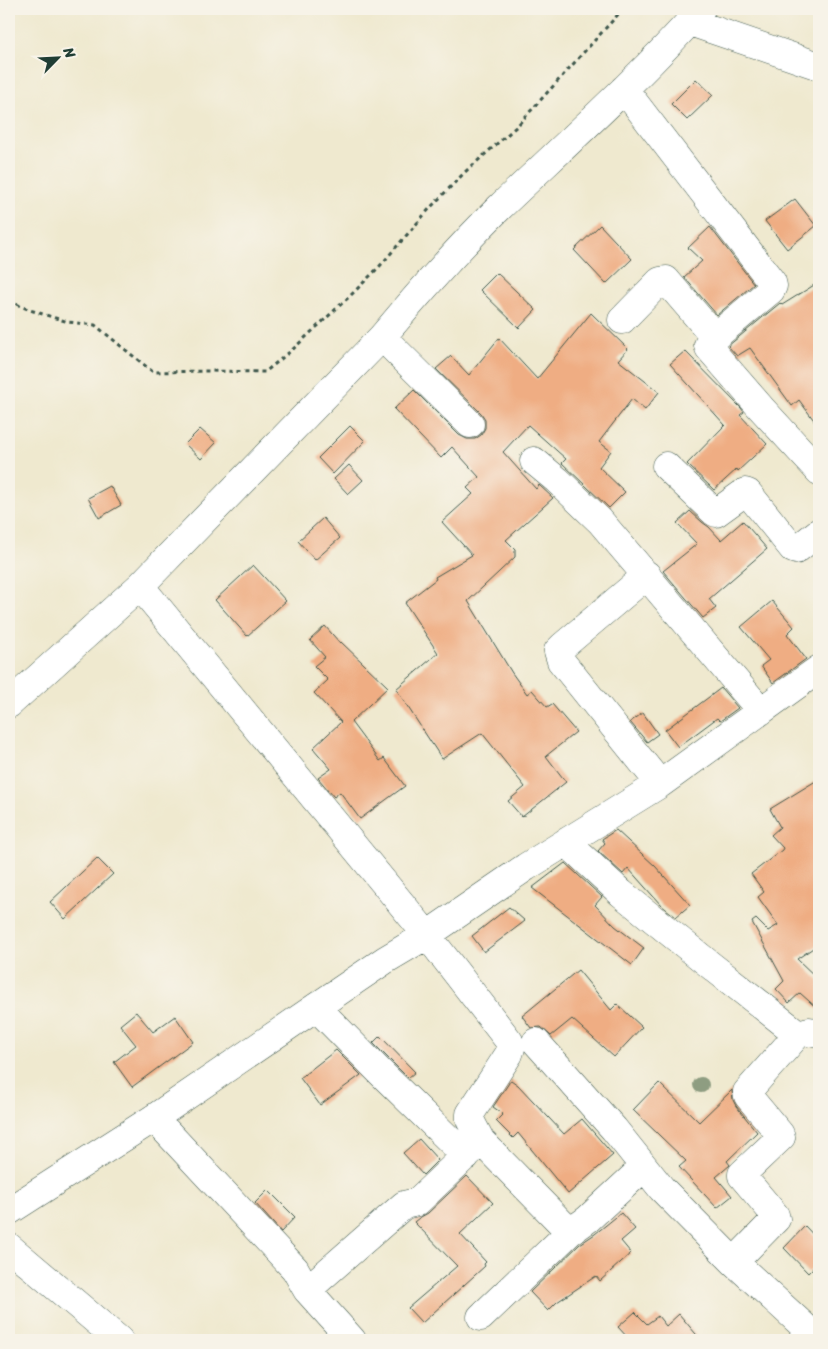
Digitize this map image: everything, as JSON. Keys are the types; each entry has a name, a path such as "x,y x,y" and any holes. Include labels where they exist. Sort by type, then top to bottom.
{"street":[{"path":"9,704 140,586 382,337 414,299 498,209 624,89 695,15 819,66"},
{"path":"624,89 772,282 771,290 708,344 761,408 819,471"},
{"path":"622,320 660,281 666,280 715,337"},
{"path":"382,337 470,424"},
{"path":"534,461 600,521 647,574 761,711"},
{"path":"666,466 716,513 745,492 748,493 792,549 800,548 819,532"},
{"path":"647,574 558,651 561,662 660,784"},
{"path":"140,586 428,935 509,1041 511,1048 509,1054 470,1114 474,1148"},
{"path":"9,1210 154,1118 385,960 428,935 526,867 660,784 819,669"},
{"path":"566,842 628,899 709,964 808,1033 747,1092 748,1096 781,1137 742,1176 775,1215 776,1219 734,1262"},
{"path":"316,1007 410,1102 474,1148 570,1232"},
{"path":"536,1042 614,1129 662,1189 734,1262 818,1340"},
{"path":"154,1118 295,1269 307,1290 352,1340"},
{"path":"307,1290 404,1205 417,1202 474,1148"},
{"path":"481,1317 570,1232 588,1219 644,1167"},
{"path":"9,1247 118,1340"}],"path":[{"path":"9,301 68,322 95,325 153,372 265,372 292,350 379,267 431,207 465,172 517,126 623,9"}],"building":[{"path":"696,79 713,95 687,120 671,104"},
{"path":"795,199 816,226 787,249 765,221"},
{"path":"600,225 632,259 606,284 574,250"},
{"path":"710,227 754,284 717,315 684,277 702,261 688,248"},
{"path":"497,273 536,310 519,328 480,290"},
{"path":"819,282 819,427 799,400 792,406 750,348 737,356 728,346 780,303 782,305"},
{"path":"591,313 628,349 618,360 659,392 645,410 632,399 599,442 611,451 599,467 625,492 609,508 562,463 566,459 528,425 503,452 536,489 539,485 553,498 506,540 515,549 515,557 468,601 527,694 532,690 547,707 552,704 576,732 546,756 566,782 522,817 508,801 525,787 482,733 442,759 396,689 438,653 405,603 436,579 435,577 472,555 442,522 473,494 467,488 479,477 452,447 441,458 394,409 414,390 459,435 467,439 475,439 481,435 485,428 485,419 436,369 451,356 469,375 499,338 537,379"},
{"path":"685,351 741,408 744,412 740,415 767,444 714,490 687,464 725,425 670,364"},
{"path":"350,426 365,441 333,474 318,458"},
{"path":"200,429 216,443 201,459 185,444"},
{"path":"349,465 363,480 348,494 334,479"},
{"path":"110,486 121,505 99,518 88,498"},
{"path":"690,511 721,540 743,521 767,549 709,599 716,608 703,618 663,571 697,544 677,523"},
{"path":"323,518 340,538 315,560 298,541"},
{"path":"253,565 286,601 247,636 215,600"},
{"path":"772,601 794,627 787,634 806,659 773,683 761,666 769,660 741,627"},
{"path":"325,626 340,643 388,687 351,722 380,761 384,758 405,786 360,819 340,792 334,797 318,778 331,769 313,748 341,722 314,693 328,680 314,666 325,657 310,640"},
{"path":"721,688 738,708 720,721 717,718 678,747 665,730"},
{"path":"643,713 658,734 647,742 630,722"},
{"path":"819,779 819,944 797,959 819,980 819,1010 800,993 789,1003 776,989 784,981 752,922 756,919 768,931 778,925 758,897 764,892 751,874 783,848 771,835 780,827 770,809"},
{"path":"616,830 655,866 690,905 676,917 661,905 628,868 623,874 598,851 605,843 602,839"},
{"path":"97,858 113,874 65,919 50,902"},
{"path":"565,863 602,897 595,905 615,926 644,948 632,965 532,888"},
{"path":"509,907 525,921 484,952 472,936"},
{"path":"578,970 611,1010 617,1004 642,1027 614,1057 572,1019 551,1036 541,1027 531,1028 522,1016"},
{"path":"136,1012 153,1032 175,1016 193,1042 132,1087 114,1062 136,1045 120,1025"},
{"path":"380,1036 415,1072 408,1078 373,1043"},
{"path":"336,1050 361,1075 320,1105 300,1078"},
{"path":"511,1080 564,1134 582,1119 613,1155 568,1194 518,1133 513,1138 496,1121 503,1114 493,1107"},
{"path":"659,1083 699,1122 732,1090 736,1106 757,1132 727,1161 730,1165 716,1177 732,1196 717,1208 679,1167 686,1161 633,1110"},
{"path":"419,1139 438,1160 423,1175 403,1153"},
{"path":"467,1176 493,1203 460,1234 486,1262 485,1266 422,1323 408,1308 457,1266 414,1222 428,1213"},
{"path":"268,1190 295,1217 281,1232 255,1203"},
{"path":"621,1213 635,1229 621,1241 631,1253 600,1281 596,1276 557,1302 548,1311 530,1292 580,1244"},
{"path":"805,1226 819,1241 819,1262 808,1273 784,1248"},
{"path":"635,1312 647,1324 658,1316 666,1326 679,1314 701,1340 625,1340 628,1338 618,1327"}]}
